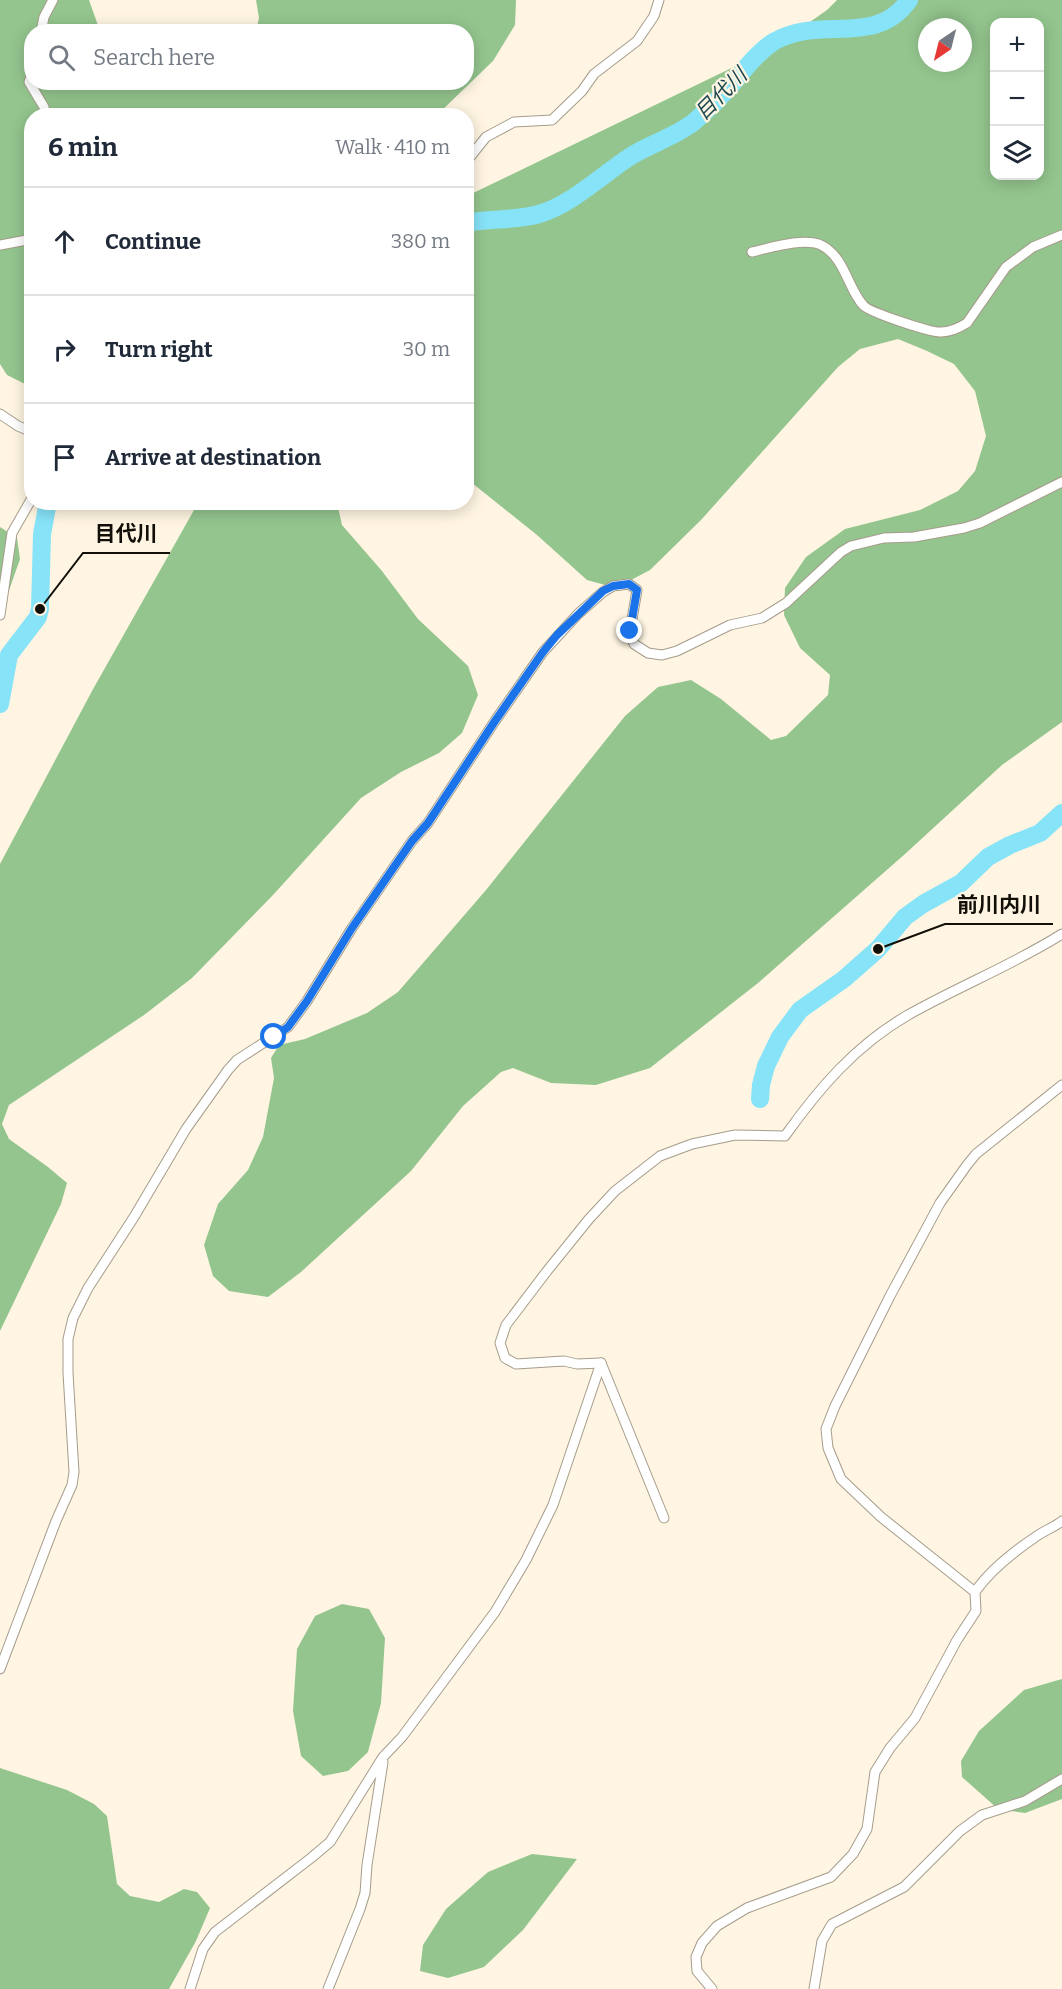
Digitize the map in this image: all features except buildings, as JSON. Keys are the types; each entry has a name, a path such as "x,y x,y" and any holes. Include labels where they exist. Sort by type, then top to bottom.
{"street":[{"path":"43,24 53,0"},
{"path":"474,152 486,137 514,122 552,120 582,91 594,74 637,41 654,16 659,0"},
{"path":"34,90 44,108"},
{"path":"752,252 788,244 819,244 832,253 863,306 874,313 939,333 958,329 967,323 1006,267 1033,247 1062,235"},
{"path":"0,245 24,240"},
{"path":"0,414 24,429"},
{"path":"0,1669 72,1485 74,1472 68,1373 69,1339 73,1318 88,1288 134,1217 186,1129 228,1070 237,1060 288,1027 307,1001 352,928 406,850 428,823 495,721 557,635 603,591 613,586 629,584 637,590 630,631 634,644 648,653 662,655 677,651 730,625 762,618 786,603 841,552 851,546 884,538 914,537 964,528 980,523 1062,482"},
{"path":"0,615 12,533 25,510"},
{"path":"601,1364 577,1364 564,1361 516,1364 505,1358 500,1343 506,1325 589,1219 615,1191 660,1156 692,1144 735,1135 785,1136 806,1106 835,1072 862,1048 907,1016 1029,955 1062,934"},
{"path":"975,1592 874,1512 841,1479 828,1448 826,1429 874,1326 940,1203 976,1154 1062,1085"},
{"path":"601,1364 664,1518"},
{"path":"190,1989 203,1949 215,1932 330,1842 383,1757 402,1737 495,1612 526,1560 553,1505 601,1364"},
{"path":"712,1989 697,1971 696,1957 702,1944 717,1926 747,1908 831,1876 853,1854 867,1829 875,1772 890,1748 915,1718 957,1640 976,1611 975,1592 999,1564 1036,1536 1062,1521"},
{"path":"328,1989 365,1893 383,1757"},
{"path":"814,1989 822,1941 832,1924 904,1887 960,1831 982,1815 1025,1801 1062,1779"}],"green space":[{"path":"0,0 89,0 98,24 24,24 24,90 463,90 444,108 24,108 24,384 7,375 0,364"},
{"path":"256,0 516,0 515,25 493,61 474,79 474,24 258,24"},
{"path":"837,0 1062,0 1062,722 1002,765 758,983 650,1068 596,1085 551,1083 513,1068 501,1072 463,1106 411,1171 301,1272 268,1297 229,1291 213,1276 204,1245 218,1204 248,1170 263,1137 274,1078 271,1058 279,1045 305,1039 367,1013 398,992 486,890 625,716 658,687 691,680 721,699 771,740 786,736 828,695 830,675 800,648 784,615 785,588 806,557 845,529 920,510 958,491 975,471 986,436 975,391 954,364 898,339 860,349 838,367 701,520 650,570 616,588 587,580 537,535 474,485 474,193 773,48 827,10"},
{"path":"194,510 339,510 342,525 382,571 418,619 468,666 478,695 462,733 439,753 401,772 361,798 273,895 192,978 144,1015 9,1105 2,1124 9,1139 67,1183 61,1204 0,1331 0,864 92,691"},
{"path":"0,527 17,538 20,559 0,616"},
{"path":"342,1604 369,1609 385,1638 381,1703 368,1752 348,1771 323,1776 301,1756 293,1711 297,1649 315,1616"},
{"path":"1062,1679 1062,1799 1025,1813 998,1809 962,1777 961,1761 979,1731 1024,1690"},
{"path":"0,1768 67,1790 94,1804 107,1816 117,1884 130,1896 159,1902 184,1889 197,1892 210,1908 196,1941 169,1989 0,1989"},
{"path":"532,1854 577,1859 523,1930 484,1967 448,1978 420,1971 423,1945 446,1909 488,1872"}],"waterway":[{"name":"目代川","path":"474,222 530,216 563,204 631,156 681,131 695,121 721,97 754,58 775,41 811,30 847,29 881,23 896,14 909,0"},
{"name":"目代川","path":"0,704 9,655 38,617 40,609 42,534 46,510"},
{"path":"760,1099 766,1066 780,1037 800,1010 844,979 878,949 905,917 961,883 988,857 1040,833 1062,813"}],"place":[{"name":"目代川","path":"40,609"},
{"name":"前川内川","path":"878,949"}],"route":[{"path":"274,1037 288,1027 307,1001 352,928 412,841 428,823 495,721 557,635 603,591 613,586 629,584 637,590 630,631"}]}
